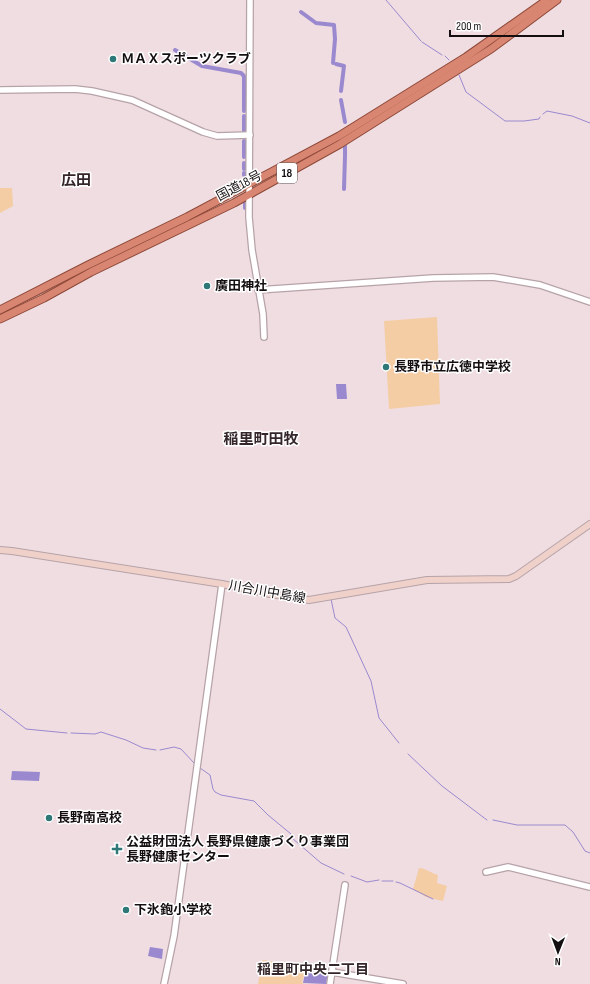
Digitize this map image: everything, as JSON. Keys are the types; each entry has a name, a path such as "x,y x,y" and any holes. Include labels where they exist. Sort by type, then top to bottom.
{"highway":[{"name":"国道18号","path":"0,310 187,217 339,136 466,57 547,0"},
{"name":"国道18号","path":"0,319 44,298 91,272 234,203 340,144 472,62 557,0"}],"main road":[{"name":"川合川中島線","path":"0,550 222,584 309,600 427,580 509,579 516,576 590,524"}],"street":[{"path":"250,0 249,194 252,250 263,314 264,338"},
{"path":"0,90 75,89 92,91 132,100 203,132 217,136 250,135"},
{"path":"258,290 433,278 492,277 540,285 590,302"},
{"path":"164,984 174,934 222,584"},
{"path":"486,872 508,867 590,886"},
{"path":"330,984 345,885"},
{"path":"332,972 403,984"}],"shaded area":[{"path":"0,188 12,188 13,206 0,213"},
{"path":"437,317 440,404 389,409 384,321"},
{"path":"336,384 346,384 347,399 337,399"},
{"path":"12,771 40,772 39,781 11,780"},
{"path":"419,868 438,875 437,883 447,886 443,901 426,897 413,889"},
{"path":"150,947 163,949 162,959 148,956"},
{"path":"263,960 306,967 302,983 305,984 258,984"},
{"path":"312,970 327,972 326,984 303,983 305,973 308,974 308,971"}],"waterway":[{"path":"386,0 421,41"},
{"path":"301,12 316,23 334,25 335,39 333,63"},
{"path":"422,42 442,55"},
{"path":"175,50 202,66 241,73 244,76 244,111"},
{"path":"445,56 449,60"},
{"path":"336,64 344,66 341,91"},
{"path":"459,75 466,92 505,121 524,121 539,119 540,117"},
{"path":"341,100 345,122"},
{"path":"543,114 547,111 572,116 590,123"},
{"path":"244,116 244,131"},
{"path":"244,141 244,157"},
{"path":"345,146 345,155"},
{"path":"344,189 345,156"},
{"path":"244,163 244,169"},
{"path":"245,202 245,208"},
{"path":"331,599 335,618 346,627 371,681 379,718 399,743"},
{"path":"0,709 26,729 67,733"},
{"path":"71,733 95,734 101,732 126,740 143,748 156,750"},
{"path":"160,750 174,747 181,749 194,763"},
{"path":"408,754 442,786 487,820"},
{"path":"200,768 210,775 215,792 221,795 254,801 291,834 292,838 321,863 344,874"},
{"path":"493,820 517,825 565,825 573,832 585,851 590,853"},
{"path":"351,876 367,882 379,880"},
{"path":"382,881 393,881"},
{"path":"396,882 433,899"}],"place":[{"name":"ＭＡＸスポーツクラブ","path":"113,59"},
{"name":"廣田神社","path":"207,286"},
{"name":"長野市立広徳中学校","path":"386,367"},
{"name":"長野南高校","path":"49,818"},
{"name":"公益財団法人 長野県健康づくり事業団 長野健康センター","path":"117,849"},
{"name":"下氷鉋小学校","path":"126,910"}],"district":[{"name":"広田","path":"76,180"},
{"name":"稲里町田牧","path":"261,439"},
{"name":"稲里町中央二丁目","path":"313,969"}]}
